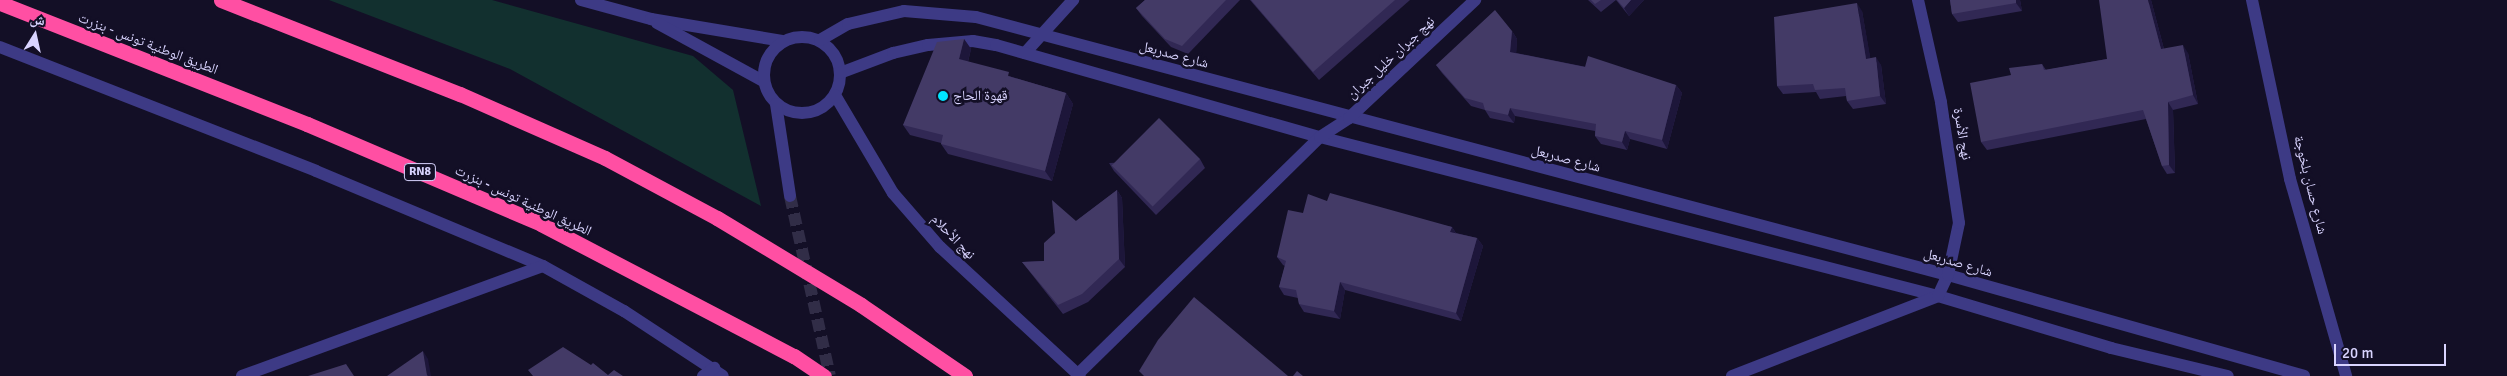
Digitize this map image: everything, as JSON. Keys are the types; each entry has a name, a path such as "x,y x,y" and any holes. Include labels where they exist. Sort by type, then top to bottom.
{"highway":[{"path":"221,0 460,94 605,158 760,243 861,305 964,376"},
{"name":"الطريق الوطنية تونس - بنزرت","path":"0,3 307,124 540,224 794,356 824,376"}],"street":[{"path":"581,0 651,19 782,41 794,37 820,40 830,49 840,73 835,95 828,104 808,113 791,112 776,104"},
{"path":"1025,53 1073,0"},
{"name":"نهج جبران خليل جبران","path":"1079,375 1320,137 1350,118 1475,0"},
{"name":"نهج الأسرة","path":"1918,0 1941,102 1956,190 1959,223 1948,275 1938,296"},
{"name":"شارع حسان بلخوجة","path":"2252,0 2290,179 2346,376"},
{"name":"شارع صدربعل","path":"820,40 848,24 904,11 976,17 1350,118 1948,275 2304,376"},
{"path":"651,19 763,81 776,104 790,196"},
{"path":"763,81 767,59 782,41"},
{"path":"840,73 893,53 949,41 973,41 1025,53 1320,137 1938,296 2111,348 2228,376"},
{"path":"0,47 325,175 543,266 624,311 719,372"},
{"name":"نهج الأحلام","path":"835,95 893,193 928,234 1017,321 1079,375"},
{"path":"242,376 543,266"},
{"path":"1732,376 1938,296"},
{"path":"703,376 719,372"}],"green space":[{"path":"329,0 492,0 693,56 733,90 761,206 510,69"}],"building":[{"path":"1145,0 1226,0 1182,46 1165,39 1136,8"},
{"path":"1251,0 1395,0 1313,72"},
{"path":"1591,0 1601,0 1595,4"},
{"path":"1617,0 1631,0 1624,8"},
{"path":"1950,0 2016,0 2016,3 1952,14"},
{"path":"2099,0 2148,0 2161,49 2183,45 2193,95 2168,102 2169,165 2162,166 2143,110 1981,142 1970,83 2011,75 2009,68 2042,64 2044,70 2107,59"},
{"path":"1857,3 1866,59 1876,57 1880,96 1847,101 1845,88 1815,90 1813,84 1777,86 1774,17"},
{"path":"1495,10 1512,31 1510,52 1585,67 1588,56 1676,85 1662,140 1625,131 1622,142 1595,136 1596,124 1510,108 1508,115 1485,110 1483,103 1465,98 1436,65"},
{"path":"964,39 959,59 1009,72 1008,76 1066,93 1045,171 941,144 943,135 903,125 937,42"},
{"path":"1159,118 1200,159 1153,206 1112,165"},
{"path":"1117,190 1119,259 1082,294 1058,305 1022,262 1044,261 1044,243 1055,233 1052,200 1076,221"},
{"path":"1330,193 1452,227 1450,232 1477,238 1456,313 1340,282 1334,311 1299,304 1296,290 1279,287 1286,261 1277,257 1288,210 1303,213 1308,194 1327,201"},
{"path":"1194,297 1288,376 1144,376 1139,371 1158,340"},
{"path":"563,347 591,365 593,363 608,375 614,370 623,376 533,376 528,370"},
{"path":"423,351 428,376 387,376"},
{"path":"346,364 354,376 308,376"},
{"path":"1297,371 1303,376 1293,376"}],"tunnel":[{"path":"790,196 830,376"}],"place":[{"name":"قهوة الحاج","path":"943,96"}]}
